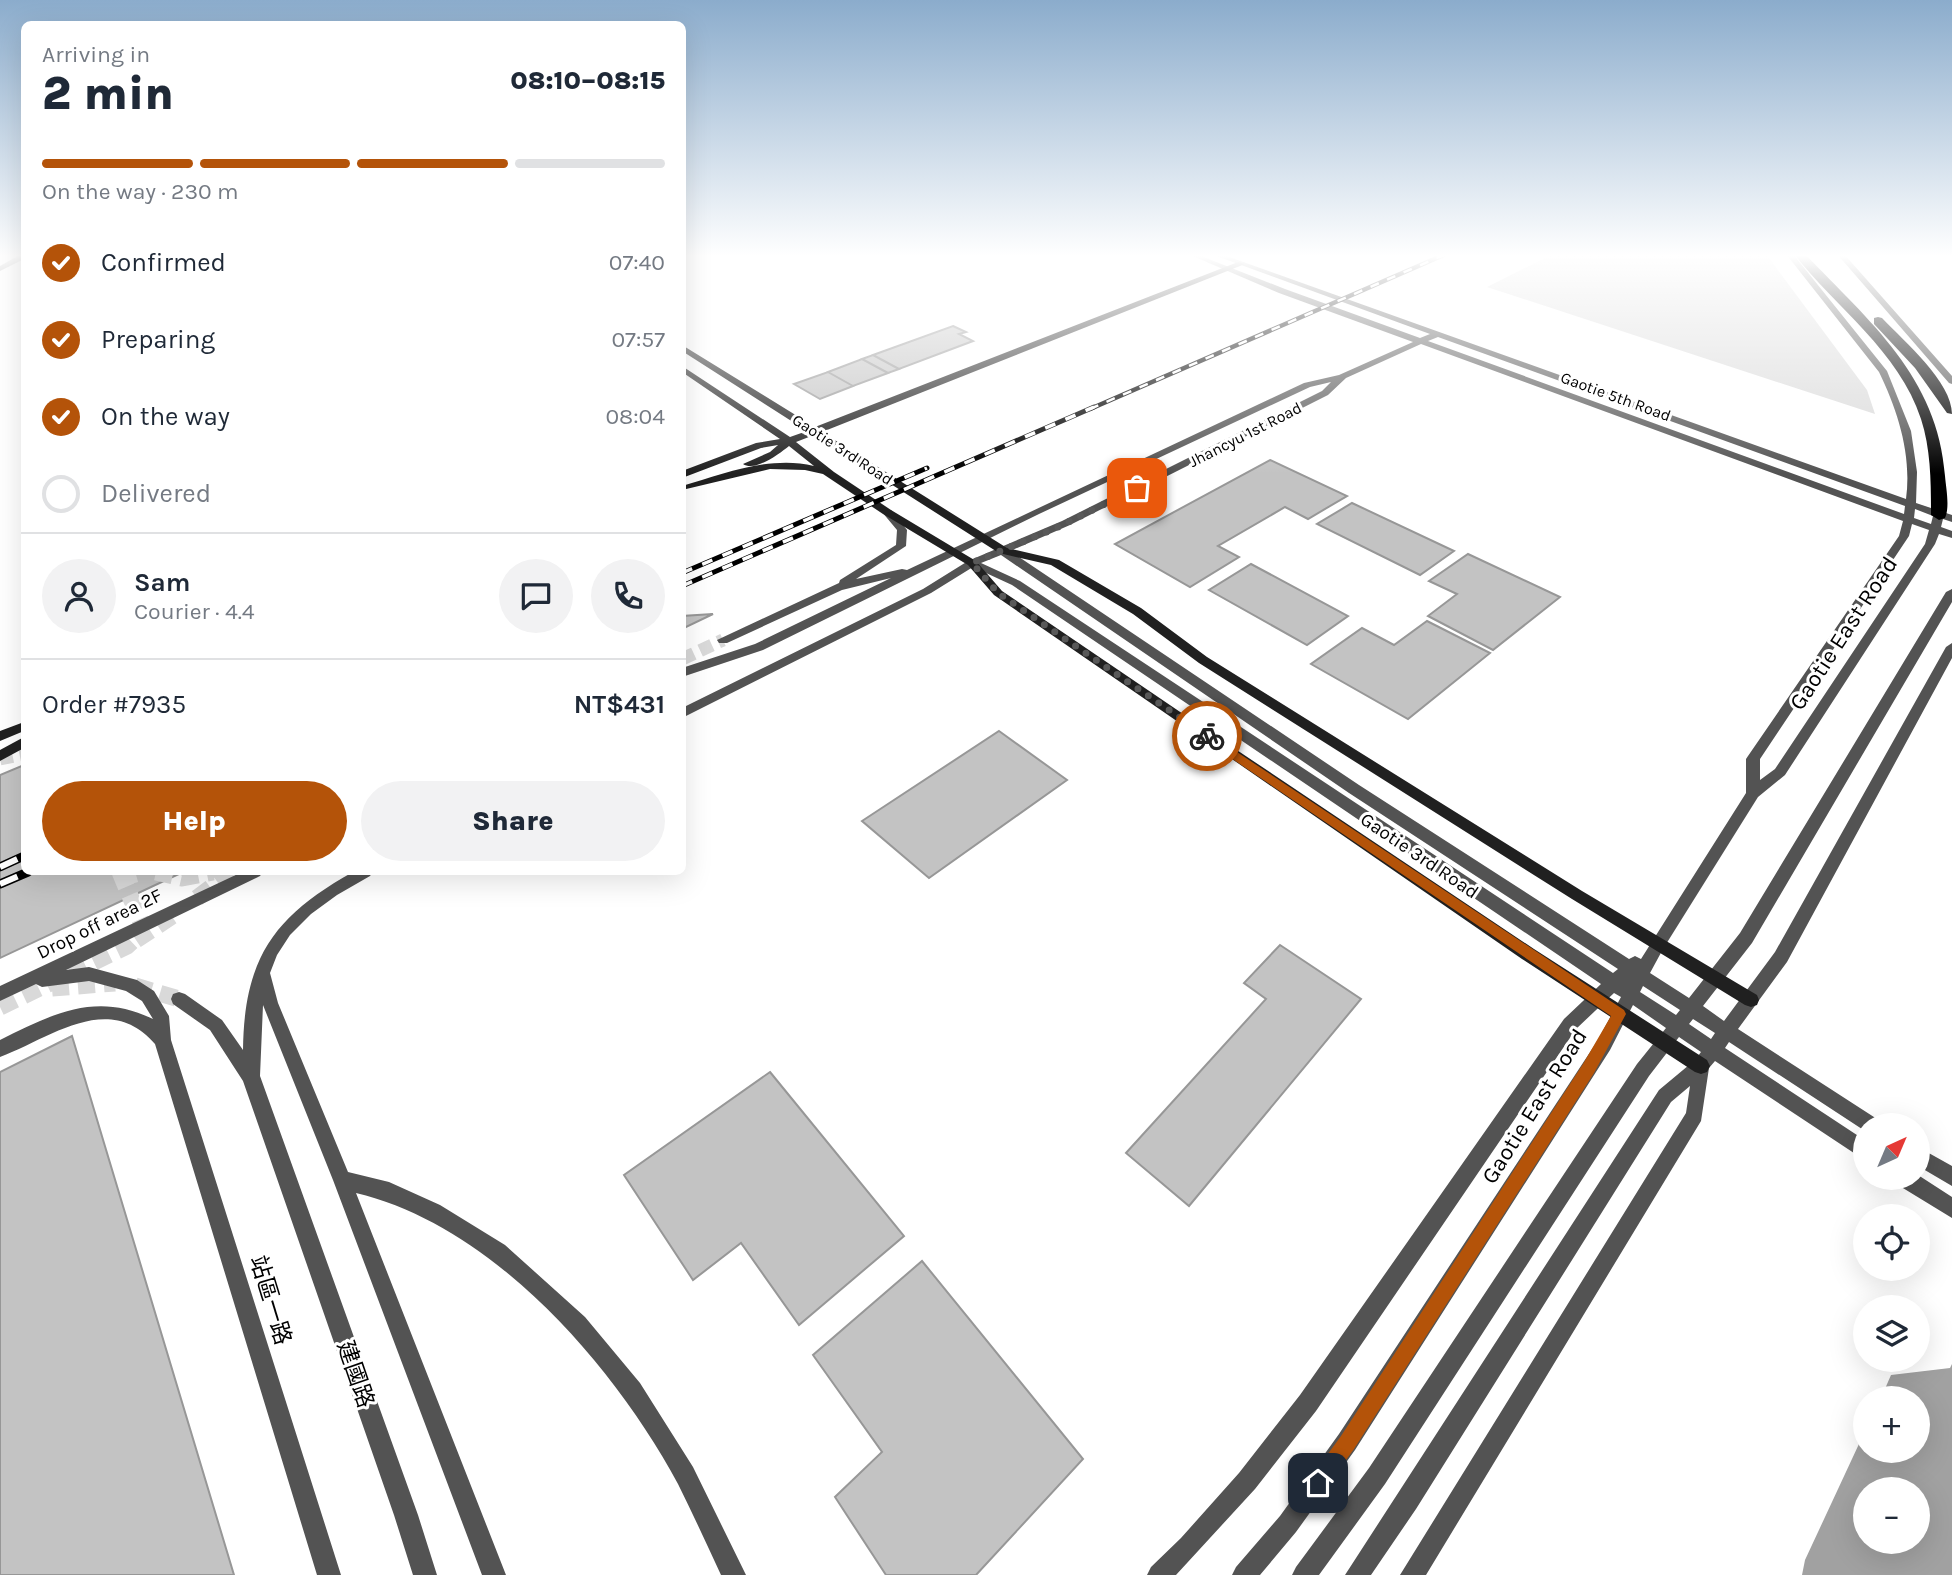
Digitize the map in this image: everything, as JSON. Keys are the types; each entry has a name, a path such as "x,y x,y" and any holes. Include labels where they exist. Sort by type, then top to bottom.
{"highway":[{"path":"1865,328 1896,362 1924,407 1946,517"},
{"path":"1885,328 1920,365 1952,410"}],"street":[{"path":"686,473 759,445 789,441 1080,328"},
{"name":"Gaotie 5th Road","path":"1382,328 1952,535"},
{"name":"Gaotie 5th Road","path":"1419,328 1946,517"},
{"path":"1753,793 1753,759 1904,536 1909,520 1913,457 1891,387 1883,371 1848,328"},
{"path":"1905,328 1952,381"},
{"name":"Jhancyu 1st Road","path":"686,712 928,591 972,563 1066,523 1325,393 1343,376 1437,334"},
{"name":"Gaotie 3rd Road","path":"686,350 1003,551 1354,789 1853,1113"},
{"name":"Gaotie 3rd Road","path":"686,371 789,441 830,474 887,513 928,534 972,563 1016,583 1853,1143"},
{"path":"686,672 759,647 1307,385 1343,376"},
{"path":"686,488 773,454 789,441"},
{"path":"686,488 770,466 797,465 830,474"},
{"path":"838,587 901,546 902,530 887,513"},
{"name":"Gaotie East Road","path":"1244,1575 1289,1524 1347,1442 1604,1045 1657,944 1753,793 1780,772 1946,517"},
{"name":"Gaotie 3rd Road","path":"1003,551 1055,562 1126,604 1203,660 1751,1000"},
{"name":"Jhancyu 1st Road","path":"723,640 838,587 899,572 972,563"},
{"name":"Gaotie 3rd Road","path":"972,563 998,593 1024,611 1596,999 1701,1066"},
{"path":"1304,1575 1377,1476 1664,1042 1713,977 1746,939 1952,592"},
{"path":"782,612 813,606 834,612 841,626 837,634 824,644"},
{"path":"1357,1575 1516,1332 1665,1096 1701,1066 1782,957 1952,647"},
{"path":"0,736 21,727"},
{"path":"0,755 21,744"},
{"name":"Drop off area 2F","path":"0,995 249,875"},
{"path":"251,1077 252,1008 268,952 289,923 329,891 359,875"},
{"path":"1159,1575 1247,1481 1308,1404 1570,1024 1657,944"},
{"path":"261,971 290,1056 342,1180 494,1575"},
{"name":"站區一路","path":"0,995 37,982 89,974 131,985 148,996 162,1016 162,1040 329,1575"},
{"path":"179,999 216,1025 251,1077"},
{"path":"0,1049 51,1025 79,1016 105,1013 128,1014 148,1025 162,1040"},
{"path":"1412,1575 1695,1115 1701,1066"},
{"name":"建國路","path":"251,1077 425,1575"},
{"path":"1930,1163 1952,1177"},
{"path":"342,1180 389,1191 433,1212 498,1252 578,1324 632,1391 672,1454 734,1575"},
{"path":"1924,1190 1952,1208"}],"shaded area":[{"path":"1611,328 1821,328 1867,390 1875,414"},
{"path":"1952,1364 1952,1575 1802,1575 1805,1560 1853,1457 1853,1463 1930,1463 1930,1386 1886,1386 1891,1375 1950,1368"}],"building":[{"path":"949,328 966,332 959,334 973,341 899,369 873,355"},
{"path":"873,355 899,369 888,373 862,359"},
{"path":"862,359 888,373 853,386 828,372"},
{"path":"828,372 853,386 820,399 794,384"},
{"path":"1270,460 1347,496 1308,519 1285,507 1218,546 1239,557 1190,587 1115,544"},
{"path":"1352,503 1454,551 1420,575 1317,524"},
{"path":"1468,554 1560,597 1493,650 1428,616 1457,594 1429,581"},
{"path":"1251,564 1348,616 1307,645 1209,590"},
{"path":"713,614 686,627 686,616"},
{"path":"1427,621 1490,653 1408,719 1311,664 1362,628 1394,645"},
{"path":"999,731 1067,780 929,878 862,821"},
{"path":"21,766 21,875 177,875 0,958 0,775"},
{"path":"1280,945 1361,999 1189,1206 1126,1153 1266,999 1244,983"},
{"path":"72,1036 234,1575 0,1575 0,1072"},
{"path":"770,1072 904,1236 799,1325 741,1243 693,1280 624,1175"},
{"path":"922,1261 1083,1459 976,1575 886,1575 835,1497 882,1452 813,1355"}],"tunnel":[{"path":"686,657 723,640"},
{"path":"0,759 21,755"},
{"path":"0,1007 127,946 135,938 141,922 121,875"},
{"path":"126,875 132,875"},
{"path":"169,875 182,878 198,875"},
{"path":"197,898 228,875"},
{"path":"136,940 175,914"},
{"path":"52,988 115,983"},
{"path":"135,986 179,999"}],"railway":[{"path":"1090,409 1277,328"},
{"path":"686,584 1094,407"},
{"path":"686,571 927,468"},
{"path":"0,867 21,857"},
{"path":"0,884 21,875"}],"way so far":[{"path":"1137,488 1058,527 972,563 998,593 1207,736"}],"route":[{"path":"1207,736 1619,1014 1604,1045 1318,1483"}]}
